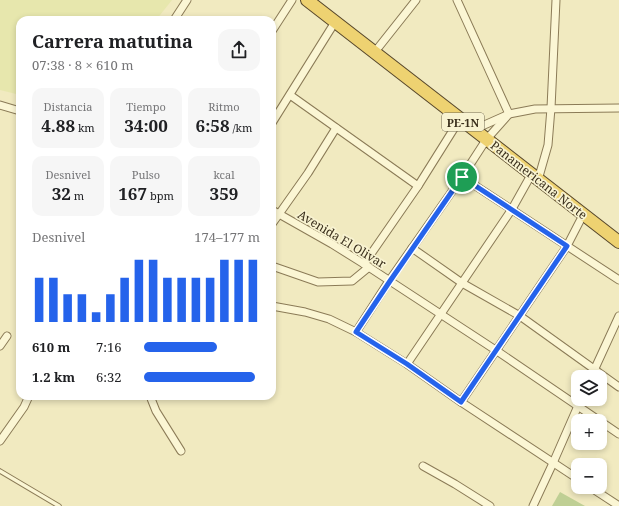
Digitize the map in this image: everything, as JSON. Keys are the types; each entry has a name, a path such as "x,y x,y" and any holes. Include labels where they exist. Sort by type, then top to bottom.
{"highway":[{"name":"Panamericana Norte","path":"307,0 619,242"}],"street":[{"path":"177,16 187,0"},
{"path":"276,25 292,0"},
{"path":"374,53 416,0"},
{"path":"457,0 510,114"},
{"path":"407,364 535,177 548,145 556,0"},
{"path":"276,117 335,22"},
{"path":"290,95 418,186"},
{"path":"0,105 16,110"},
{"path":"473,130 510,114 535,109 619,108"},
{"path":"356,332 486,140 510,114"},
{"path":"276,267 318,282 352,281 366,265 460,119"},
{"path":"276,219 308,173 336,128"},
{"path":"462,177 619,280"},
{"name":"Avenida El Olivar","path":"276,212 366,265 496,351 571,397"},
{"path":"461,402 567,246 583,215"},
{"path":"412,248 462,283 520,316 619,387"},
{"path":"276,307 305,312 329,319 356,332 407,364 461,402 571,474"},
{"path":"594,369 619,316"},
{"path":"0,346 7,336"},
{"path":"0,441 24,407 27,400"},
{"path":"152,400 156,411 181,451"},
{"path":"533,506 554,463 577,406"},
{"name":"Avenida El Olivar","path":"584,406 619,434"},
{"path":"424,466 490,506"},
{"path":"601,494 619,506"}],"lane":[{"path":"0,471 59,506"}],"green space":[{"path":"0,0 172,0 159,16 16,16 16,94 0,90"},
{"path":"560,492 585,506 552,506"}],"route":[{"path":"462,177 567,246 461,402 382,347 356,332 462,177"}]}
